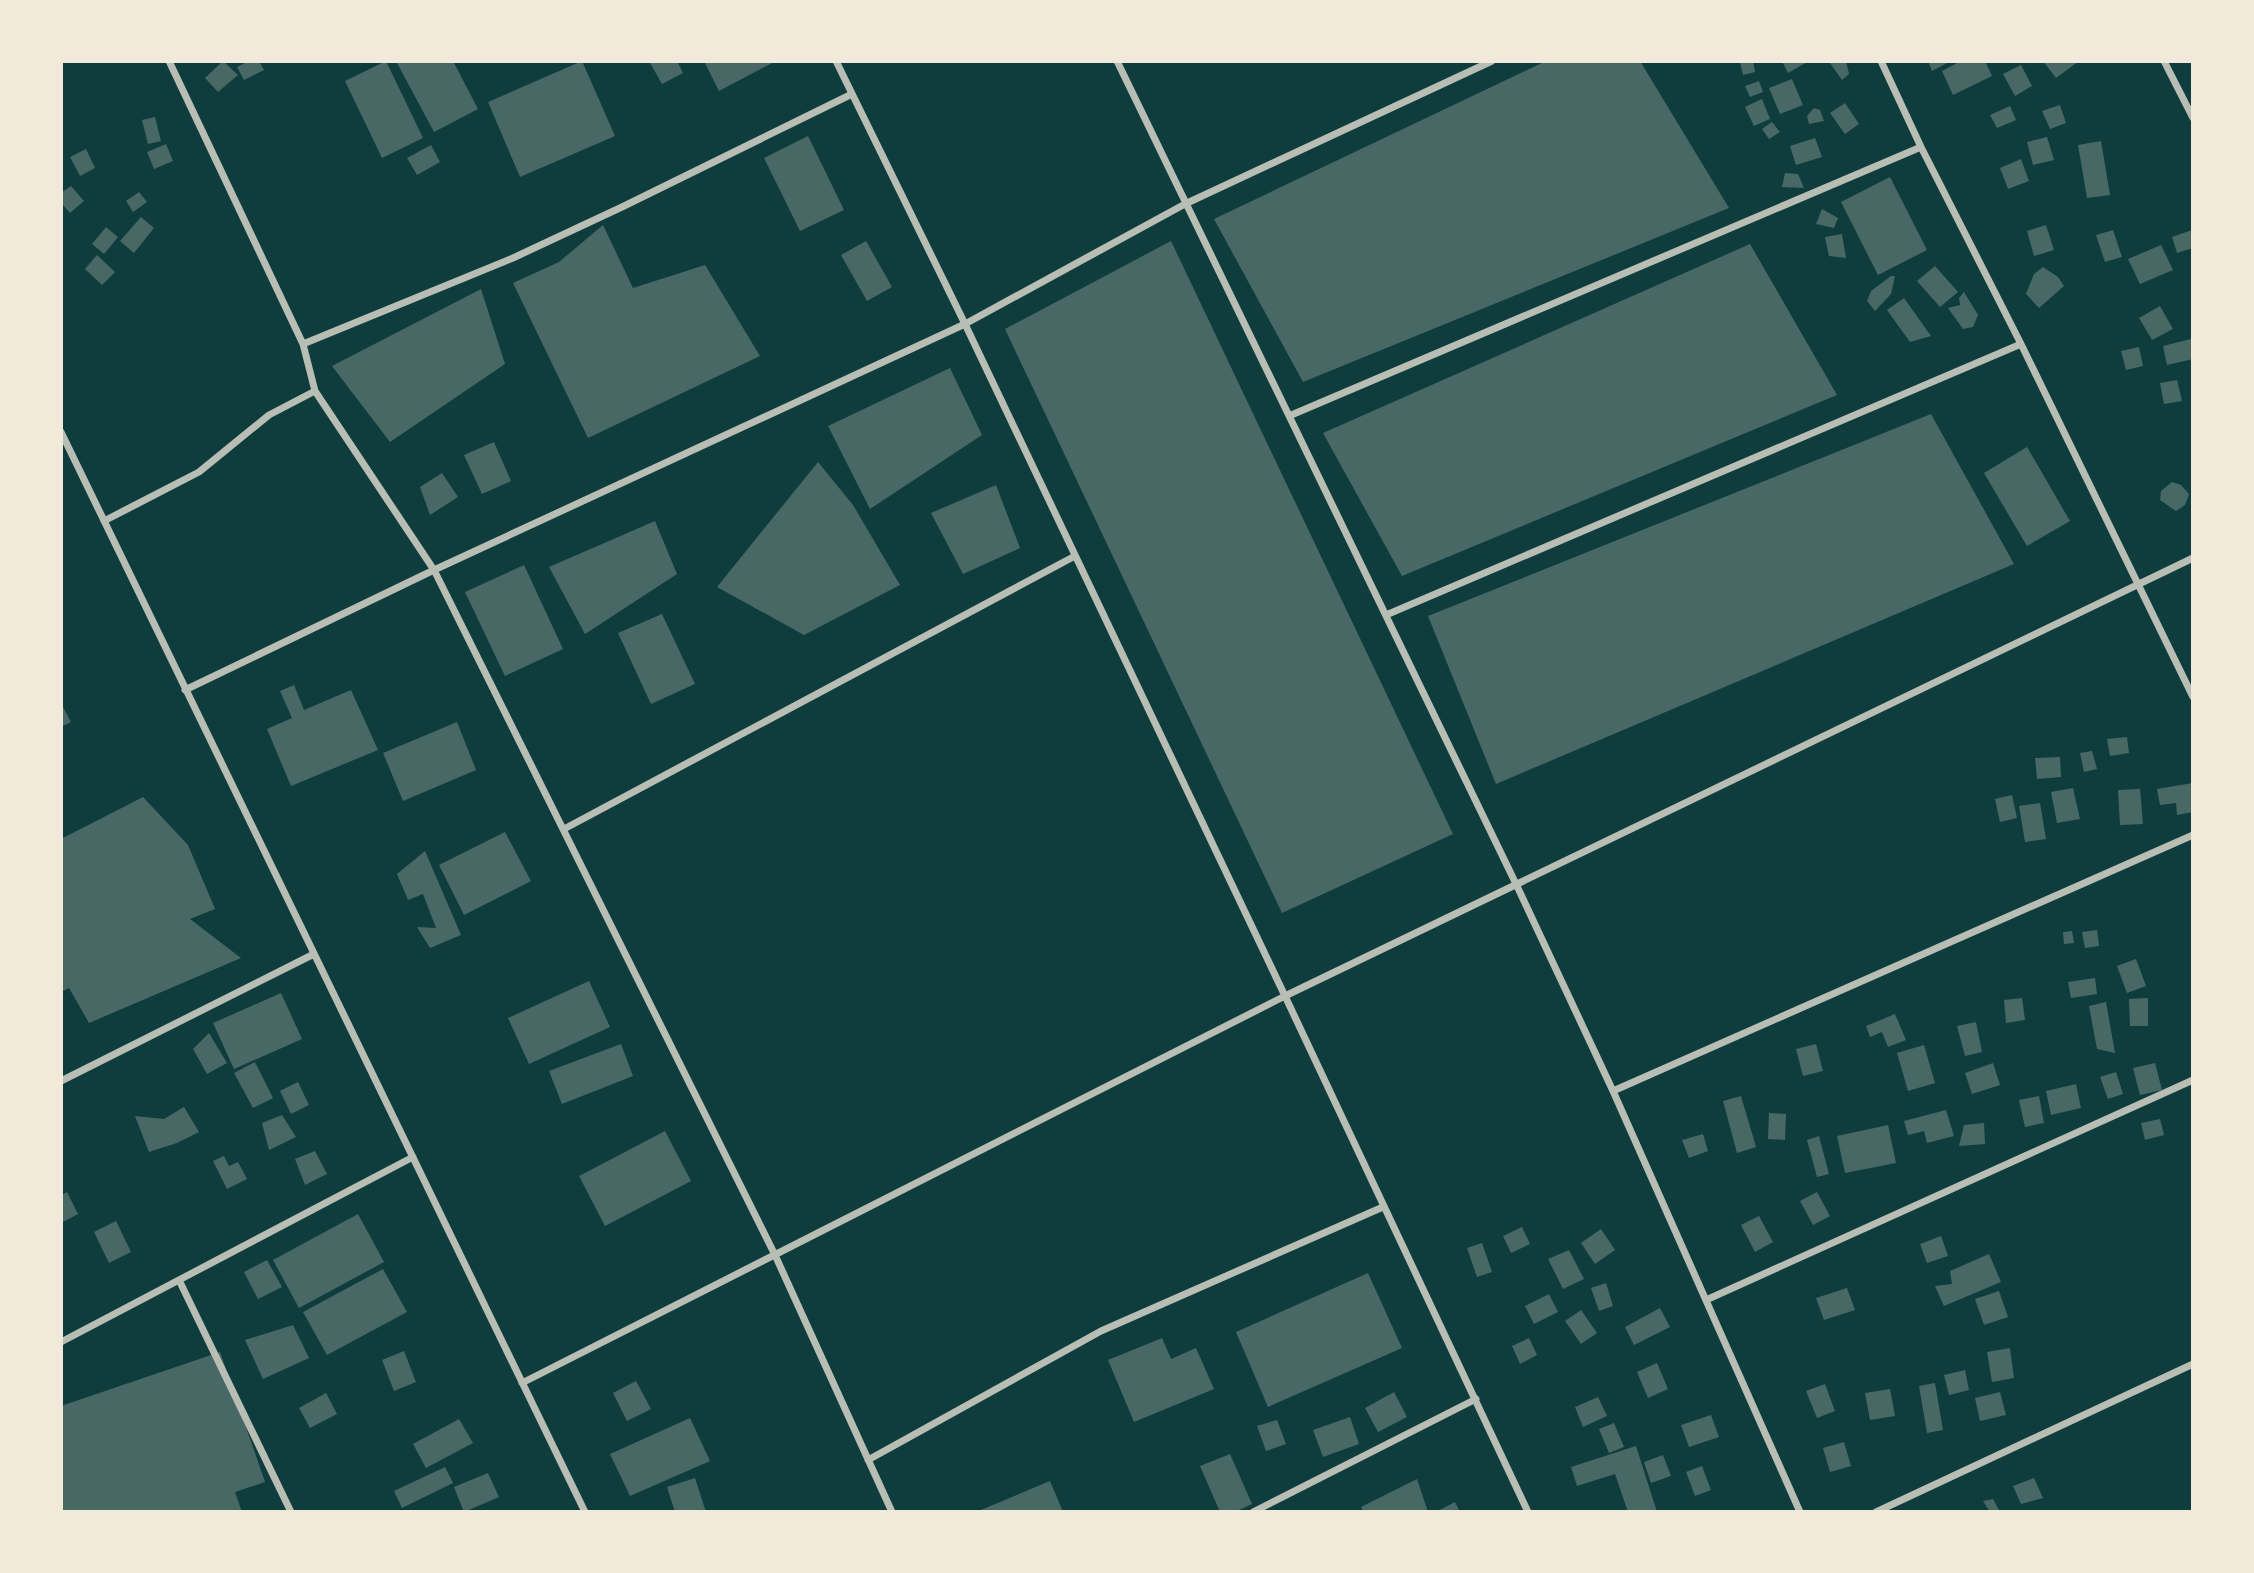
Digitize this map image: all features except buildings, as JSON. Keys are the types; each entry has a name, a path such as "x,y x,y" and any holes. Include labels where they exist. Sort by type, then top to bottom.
{"street":[{"path":"169,61 303,344 315,391 434,570 775,1255 892,1512"},
{"path":"836,61 965,324 1528,1512"},
{"path":"1117,61 1517,886 1613,1091 1800,1512"},
{"path":"185,690 434,570 965,324 1185,204 1492,61"},
{"path":"1881,61 2193,697"},
{"path":"2164,61 2193,118"},
{"path":"303,344 513,258 852,94"},
{"path":"1289,416 1921,147"},
{"path":"1386,615 2021,345"},
{"path":"104,521 199,472 270,415 315,391"},
{"path":"61,432 585,1512"},
{"path":"61,456 70,451"},
{"path":"564,830 1075,556"},
{"path":"522,1383 1285,996 2193,558"},
{"path":"1613,1091 2193,835"},
{"path":"61,1082 314,954"},
{"path":"1706,1300 2193,1080"},
{"path":"61,1342 413,1157"},
{"path":"868,1460 1101,1331 1383,1207"},
{"path":"179,1280 291,1512"},
{"path":"1876,1512 2193,1364"},
{"path":"1253,1512 1476,1399"}]}
